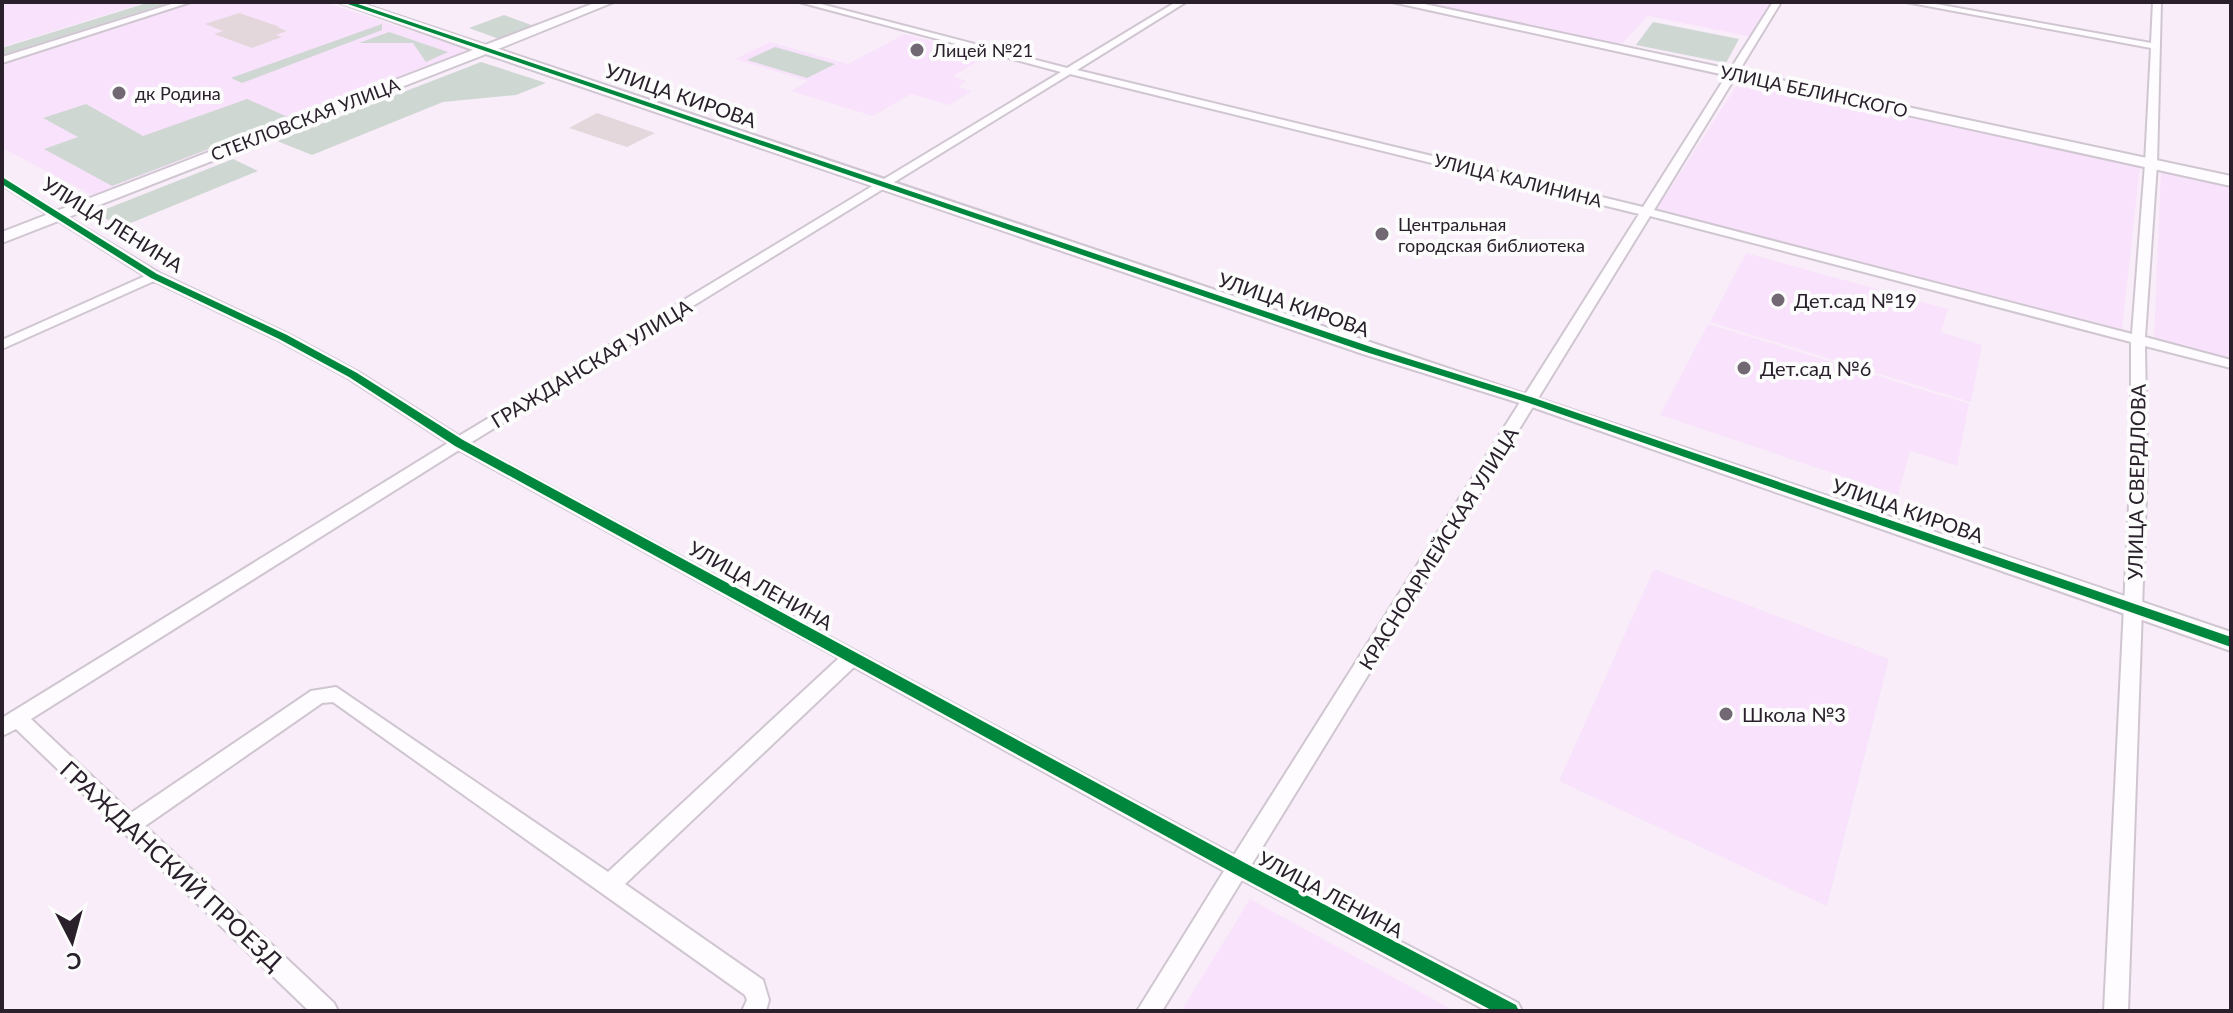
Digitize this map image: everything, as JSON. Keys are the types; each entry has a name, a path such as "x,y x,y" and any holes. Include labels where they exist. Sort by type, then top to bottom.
{"street":[{"path":"2,60 187,2"},
{"name":"УЛИЦА КИРОВА","path":"345,2 1355,346 1530,400 2231,642"},
{"name":"СТЕКЛОВСКАЯ УЛИЦА","path":"2,238 608,2"},
{"name":"УЛИЦА КАЛИНИНА","path":"803,2 1069,71 1647,212 2231,364"},
{"name":"ГРАЖДАНСКАЯ УЛИЦА","path":"10,723 459,443 1182,2"},
{"name":"УЛИЦА БЕЛИНСКОГО","path":"1398,2 2231,181"},
{"name":"КРАСНОАРМЕЙСКАЯ УЛИЦА","path":"1149,1011 1777,2"},
{"path":"1910,2 2154,46"},
{"name":"УЛИЦА СВЕРДЛОВА","path":"2116,1011 2139,465 2138,339 2151,164 2157,2"},
{"name":"УЛИЦА ЛЕНИНА","path":"2,180 154,276 283,337 353,375 459,443 1239,868 1510,1011"},
{"path":"2,345 154,276"},
{"path":"608,886 852,657"},
{"path":"129,825 318,696 336,694 755,988 758,1000 754,1011"},
{"name":"ГРАЖДАНСКИЙ ПРОЕЗД","path":"10,723 129,825 326,1011"}],"shaded area":[{"path":"2,2 146,2 2,47"},
{"path":"150,2 171,2 2,55 2,48"},
{"path":"198,2 324,2 468,50 92,195 2,148 2,65"},
{"path":"1400,2 1773,2 1752,37 1648,16 1618,48"},
{"path":"504,15 534,26 499,39 469,28"},
{"path":"1653,22 1739,39 1726,63 1636,45"},
{"path":"382,24 382,30 242,83 231,78"},
{"path":"389,32 448,52 426,62 413,43 359,43"},
{"path":"905,34 987,56 953,76 966,81 958,87 972,91 949,105 911,94 873,116 791,91 808,81 735,59 770,42 848,64"},
{"path":"775,47 835,64 807,78 747,60"},
{"path":"481,62 546,83 516,95 443,102 312,155 277,141"},
{"path":"1741,79 2140,166 2122,329 1656,210"},
{"path":"247,99 290,118 112,186 44,149 78,137 43,118 86,104 143,136"},
{"path":"233,159 258,171 121,227 96,213"},
{"path":"2161,170 2231,185 2231,362 2154,341"},
{"path":"1746,253 1948,309 1941,332 1982,345 1971,402 1710,322"},
{"path":"1708,324 1969,404 1957,466 1910,451 1898,495 1660,415"},
{"path":"1654,569 1889,659 1827,906 1559,781"},
{"path":"1250,899 1455,1011 1181,1011"}],"building":[{"path":"239,13 287,31 276,35 282,37 252,48 214,34 223,31 205,24"},
{"path":"597,113 655,133 627,147 569,128"}],"cycle path":[{"path":"345,2 1370,350 1530,400 2231,642"},
{"path":"2,180 154,276 283,337 353,375 459,443 1239,868 1510,1011"}],"place":[{"name":"Лицей №21","path":"917,50"},
{"name":"дк Родина","path":"119,93"},
{"name":"Центральная городская библиотека","path":"1382,234"},
{"name":"Дет.сад №19","path":"1778,300"},
{"name":"Дет.сад №6","path":"1744,368"},
{"name":"Школа №3","path":"1726,714"}]}
